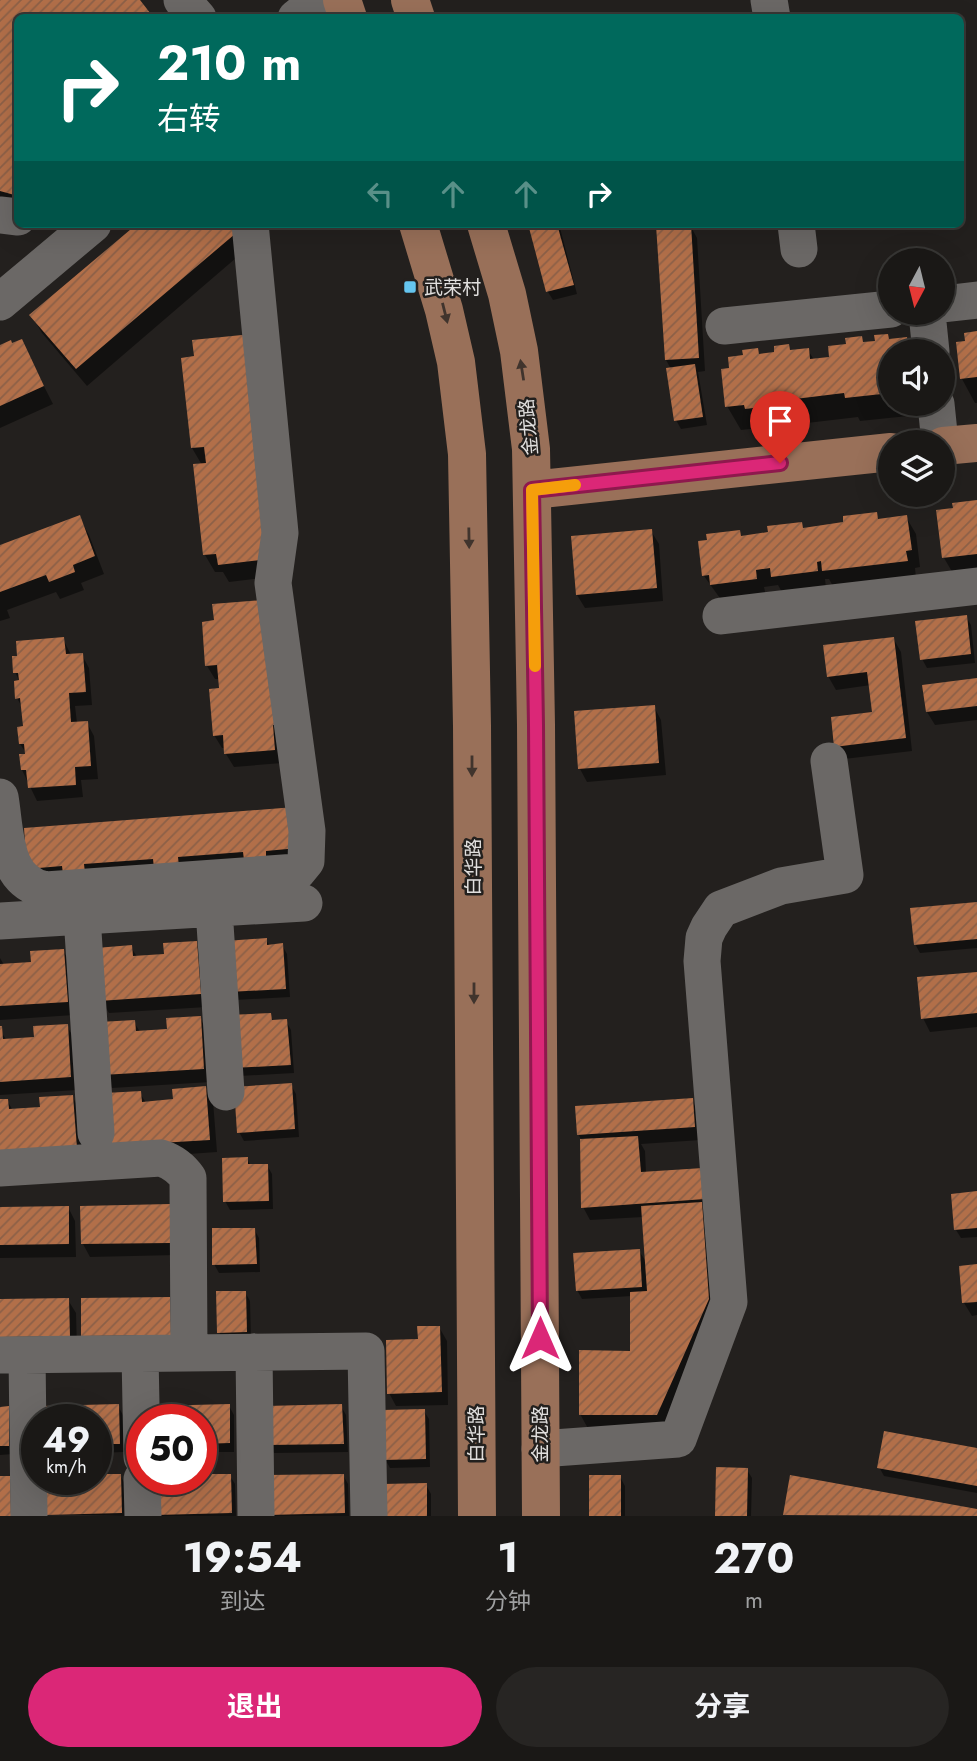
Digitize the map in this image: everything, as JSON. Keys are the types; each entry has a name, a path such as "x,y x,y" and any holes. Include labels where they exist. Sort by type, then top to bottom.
{"main road":[{"name":"白华路","path":"419,228 444,310 456,362 467,454 472,740 477,1516"},
{"name":"金龙路","path":"487,228 507,294 519,351 527,412 532,490 541,1516"},
{"path":"955,444 977,443"},
{"path":"532,490 878,453"}],"street":[{"path":"182,0 194,14"},
{"path":"301,14 318,0"},
{"path":"0,302 88,228"},
{"path":"0,797 10,861 20,877 36,888 46,890 297,872 306,860 307,831 273,583 280,533 250,228"},
{"path":"956,302 977,300"},
{"path":"724,326 878,310"},
{"path":"721,616 977,586"},
{"path":"540,1449 678,1439 729,1302 702,961 705,938 721,909 781,886 845,874 829,761"},
{"path":"0,921 304,903"},
{"path":"214,909 226,1092"},
{"path":"82,916 96,1133"},
{"path":"0,1168 161,1158 183,1171 188,1178 189,1353"},
{"path":"29,1516 13,1355 366,1351 369,1516"},
{"path":"254,1352 256,1516"},
{"path":"140,1354 141,1404"},
{"path":"142,1495 143,1516"}],"building":[{"path":"0,0 140,0 151,14 14,14 14,195 0,191"},
{"path":"132,228 242,228 76,369 29,315"},
{"path":"529,228 558,228 574,285 546,292"},
{"path":"656,228 691,228 699,358 665,360"},
{"path":"977,331 977,377 960,379 956,342 965,341 964,333"},
{"path":"252,334 278,558 218,565 216,554 203,555 193,464 206,463 204,447 191,448 181,358 194,356 192,340"},
{"path":"888,334 889,339 878,339 878,394 845,398 844,393 745,409 744,405 725,407 721,369 729,368 728,357 743,355 742,350 758,348 759,354 774,352 774,346 789,344 790,350 809,348 810,359 829,357 828,346 846,344 845,338 862,336 863,342 875,341 874,335"},
{"path":"22,339 44,386 0,406 0,345"},
{"path":"695,364 703,417 674,421 666,368"},
{"path":"977,500 977,554 942,558 936,510 953,508 955,503"},
{"path":"877,512 878,519 907,515 912,550 906,551 908,561 822,571 821,561 817,562 818,571 771,577 770,568 756,570 757,579 710,585 709,575 702,576 698,541 707,540 706,534 740,530 741,536 768,532 767,526 802,522 803,528 843,522 843,516"},
{"path":"80,515 95,556 73,565 75,572 49,582 46,575 0,592 0,545"},
{"path":"652,529 657,588 576,595 571,536"},
{"path":"263,600 280,725 273,725 275,750 224,754 223,735 213,736 209,689 219,688 217,665 205,666 202,622 214,620 212,604"},
{"path":"967,615 971,654 920,660 915,621"},
{"path":"64,637 66,654 83,653 86,692 69,693 71,722 88,721 91,766 75,767 76,785 28,788 26,770 21,770 19,754 25,754 24,744 19,744 17,727 23,726 20,698 15,699 14,681 19,680 18,673 13,673 12,656 17,656 16,641"},
{"path":"894,637 906,738 834,747 831,717 872,712 867,672 827,677 823,645"},
{"path":"977,678 977,706 926,712 922,685"},
{"path":"655,705 659,763 578,769 574,711"},
{"path":"295,807 298,848 266,851 266,858 244,860 243,852 178,857 179,866 154,868 153,859 84,864 85,873 63,874 62,866 27,869 24,828"},
{"path":"977,902 977,939 914,945 910,908"},
{"path":"267,938 267,945 283,943 286,989 228,992 225,941"},
{"path":"197,941 201,994 99,1001 96,948 132,945 133,956 164,954 163,943"},
{"path":"64,949 68,1002 0,1006 0,964 31,962 30,951"},
{"path":"977,972 977,1013 921,1019 917,977"},
{"path":"271,1013 272,1020 287,1019 291,1065 233,1068 229,1015"},
{"path":"201,1016 204,1069 102,1075 99,1022 135,1020 136,1031 167,1029 166,1018"},
{"path":"68,1024 71,1077 0,1082 0,1026 3,1039 34,1037 33,1026"},
{"path":"292,1083 295,1129 237,1133 234,1087"},
{"path":"206,1086 210,1140 109,1146 105,1093 141,1091 142,1102 173,1099 172,1089"},
{"path":"73,1095 77,1148 0,1153 0,1099 8,1099 9,1109 40,1107 39,1097"},
{"path":"693,1098 695,1127 577,1135 575,1106"},
{"path":"638,1136 641,1172 703,1168 705,1199 581,1208 580,1139"},
{"path":"248,1157 248,1164 268,1164 269,1201 223,1202 222,1158"},
{"path":"977,1191 977,1228 954,1230 951,1194"},
{"path":"702,1202 709,1299 657,1415 579,1415 579,1350 630,1351 630,1292 647,1291 641,1206"},
{"path":"170,1204 170,1243 81,1244 80,1206"},
{"path":"69,1206 69,1244 0,1245 0,1207"},
{"path":"212,1228 255,1228 257,1264 212,1265"},
{"path":"640,1249 642,1287 576,1291 573,1253"},
{"path":"977,1264 977,1302 962,1303 959,1266"},
{"path":"216,1291 246,1291 247,1332 217,1333"},
{"path":"170,1297 171,1335 81,1336 81,1298"},
{"path":"69,1298 70,1336 0,1337 0,1299"},
{"path":"417,1326 440,1326 442,1392 387,1394 386,1340 418,1339"},
{"path":"112,1404 119,1404 120,1444 112,1444"},
{"path":"217,1404 230,1404 230,1443 217,1443"},
{"path":"342,1404 344,1444 267,1445 266,1406"},
{"path":"9,1406 9,1446 0,1446 0,1407"},
{"path":"425,1409 426,1459 383,1460 381,1410"},
{"path":"884,1431 977,1448 977,1486 877,1468"},
{"path":"716,1467 748,1468 747,1516 715,1516"},
{"path":"112,1474 121,1474 122,1513 45,1515 45,1495 112,1495"},
{"path":"217,1474 231,1474 232,1513 156,1515 155,1495 217,1495"},
{"path":"344,1474 345,1513 269,1515 268,1475"},
{"path":"589,1475 621,1475 621,1516 589,1516"},
{"path":"790,1475 977,1509 977,1516 783,1515"},
{"path":"0,1476 10,1476 11,1516 0,1516"},
{"path":"427,1483 427,1516 384,1516 383,1484"}],"slow traffic":[{"path":"535,666 532,490 575,485"}],"place":[{"name":"武荣村","path":"410,287"}],"route":[{"path":"540,1338 532,490 780,463"}]}
